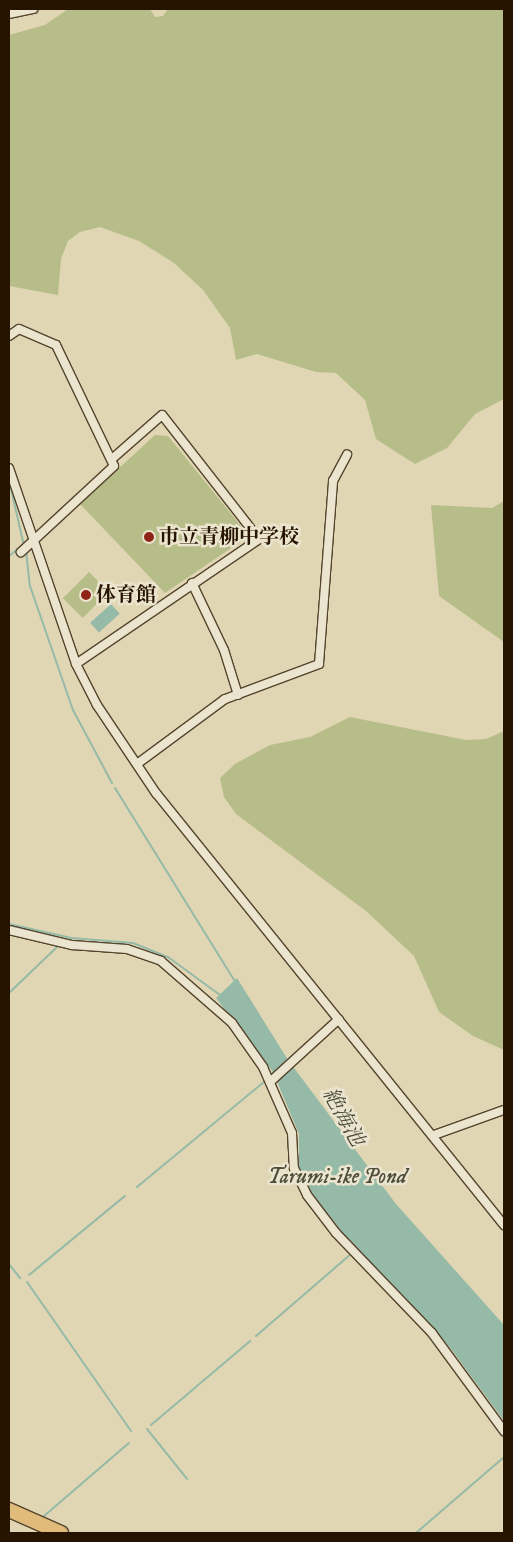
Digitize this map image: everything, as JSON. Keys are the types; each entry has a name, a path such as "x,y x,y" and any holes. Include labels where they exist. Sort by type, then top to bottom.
{"highway":[{"path":"9,1510 61,1533"},
{"path":"9,1519 40,1533"}],"street":[{"path":"9,14 33,9"},
{"path":"9,336 19,329 56,345 114,466 40,538 33,537"},
{"path":"76,664 192,583 260,539 162,415 112,459"},
{"path":"137,764 225,699 320,664 332,481 347,455"},
{"path":"9,468 76,664 137,764 504,1225"},
{"path":"20,552 33,537"},
{"path":"192,583 224,650 238,694"},
{"path":"9,930 72,945 127,949 161,961 232,1023 272,1081 292,1133 294,1168 307,1195 336,1233 432,1333 504,1431"},
{"path":"272,1081 340,1019"},
{"path":"434,1135 504,1110"}],"shaded area":[{"path":"68,9 150,9 155,17 163,16 168,9 504,9 504,399 475,414 447,448 415,464 376,439 365,400 336,373 316,372 257,354 236,360 230,328 203,290 174,263 139,241 100,227 80,232 68,241 61,259 58,295 9,286 9,35 45,25"},
{"path":"155,435 168,436 249,536 165,593 80,504"},
{"path":"504,501 504,642 439,596 431,505 492,508"},
{"name":"体育館","path":"89,572 109,592 83,618 63,598"},
{"path":"350,717 466,740 486,739 504,731 504,1050 473,1036 439,1012 414,956 366,911 236,814 224,797 220,778 235,764 270,745 310,737"}],"water":[{"path":"111,604 120,614 99,632 90,623"},
{"name":"Tarumi-ike Pond","path":"237,978 288,1060 396,1204 504,1325 504,1421 451,1349 354,1247 309,1191 299,1167 299,1134 273,1072 216,998"}],"waterway":[{"path":"9,480 24,546"},
{"path":"9,556 24,544"},
{"path":"26,550 30,586 73,710 112,783"},
{"path":"115,788 234,980"},
{"path":"9,924 71,938 133,943 168,957 220,995"},
{"path":"9,993 58,946"},
{"path":"137,1187 264,1082"},
{"path":"29,1275 125,1196"},
{"path":"256,1336 351,1254"},
{"path":"9,1264 20,1278"},
{"path":"27,1282 131,1431"},
{"path":"151,1425 250,1341"},
{"path":"147,1429 187,1479"},
{"path":"44,1516 129,1443"},
{"path":"416,1533 504,1457"}],"place":[{"name":"市立青柳中学校","path":"149,537"},
{"name":"体育館","path":"86,595"}],"water label":[{"name":"絶海池","path":"343,1117"}]}
